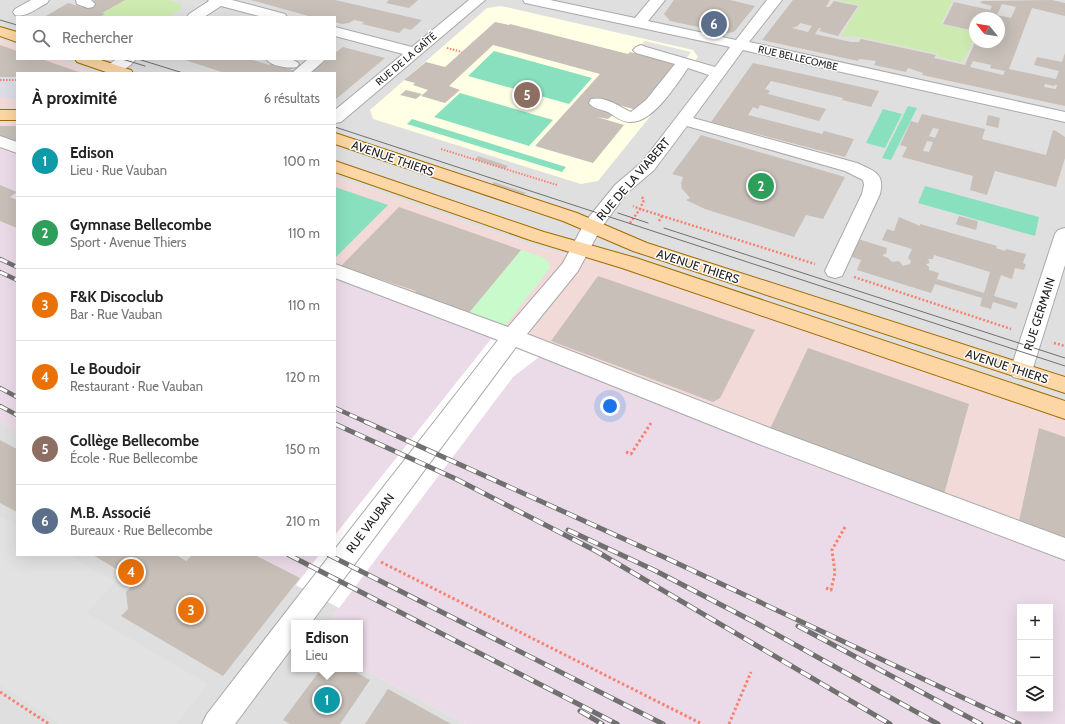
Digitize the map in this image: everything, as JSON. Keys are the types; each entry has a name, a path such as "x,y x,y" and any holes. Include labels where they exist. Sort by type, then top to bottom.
{"main road":[{"path":"0,31 16,37"},
{"path":"87,60 119,71"},
{"path":"0,115 16,115"},
{"name":"AVENUE THIERS","path":"336,138 570,217 640,247 1065,385"},
{"name":"AVENUE THIERS","path":"336,166 537,236 636,266 1065,410"}],"street":[{"path":"195,16 218,0 271,16"},
{"name":"RUE DE LA GAÎTÉ","path":"336,117 478,0"},
{"name":"RUE BELLECOMBE","path":"530,0 1065,117"},
{"path":"639,23 658,0"},
{"name":"RUE DE LA VIABERT","path":"511,339 571,266 592,226 621,189 648,166 775,0"},
{"path":"336,44 342,33 414,52"},
{"path":"641,50 719,73"},
{"path":"119,71 127,60"},
{"path":"276,60 296,69 316,60"},
{"path":"597,103 613,108 624,116 639,116 660,93 684,62"},
{"path":"683,120 851,168 872,177 873,185 871,194 834,271"},
{"path":"0,142 16,148"},
{"name":"RUE GERMAIN","path":"1021,371 1065,234"},
{"path":"348,273 511,339 1065,549"},
{"name":"RUE VAUBAN","path":"296,620 511,339"},
{"name":"RUE VAUBAN","path":"217,724 291,627"}],"path":[{"path":"456,51 462,52"},
{"path":"0,80 16,80"},
{"path":"441,149 557,185"},
{"path":"658,221 662,216"},
{"path":"626,452 631,454 651,423"},
{"path":"826,588 831,590 834,581 835,573 832,550 845,527"},
{"path":"381,562 702,724"},
{"path":"729,724 751,672"},
{"path":"0,692 49,724"}],"shaded area":[{"path":"0,0 1065,0 1065,419 603,262 539,248 336,177 336,72 89,72 76,65 61,60 336,60 336,16 16,16 16,46 0,40"},
{"path":"501,6 693,50 698,57 598,181 581,184 373,119 370,110 487,8"},
{"path":"0,40 16,46 16,60 61,60 76,65 89,72 16,72 16,155 0,149"},
{"path":"645,41 691,52 686,59 640,47"},
{"path":"0,77 16,77 16,100 0,97"},
{"path":"0,149 16,155 16,430 0,422"},
{"path":"336,177 539,248 603,262 1065,418 1065,561 336,278"},
{"path":"336,278 1065,561 1065,724 465,724 363,669 363,620 330,620 344,601 258,556 336,556"},
{"path":"0,422 16,430 16,556 258,556 344,601 330,620 291,620 291,672 363,672 363,669 465,724 0,724"},
{"path":"0,516 16,524 16,556 71,556 115,582 86,613 208,684 176,724 60,724 0,685"}],"green space":[{"path":"125,0 168,0 181,4 181,9 170,16 100,16 102,13"},
{"path":"836,0 953,0 941,24 969,31 970,48 963,62 938,57 939,54 859,37 841,36 860,5"},
{"path":"494,51 592,78 569,104 468,76"},
{"path":"460,93 553,120 529,146 434,117"},
{"path":"908,106 917,108 891,160 882,158"},
{"path":"883,109 902,114 885,148 866,143"},
{"path":"412,119 566,167 562,172 407,124"},
{"path":"925,186 1039,217 1035,236 918,203"},
{"path":"336,187 388,205 336,257"},
{"path":"521,250 540,256 548,261 550,268 504,327 468,314"}],"pier":[{"path":"491,339 539,357 513,377 339,608 296,585 318,556 336,556 336,534"}],"building":[{"path":"94,0 125,0 102,13 105,14 102,16 46,16 68,3 82,7"},
{"path":"251,0 335,0 422,20 411,30 404,28 399,33 362,24 364,22 354,20 349,23 342,24 336,22 336,16 308,16"},
{"path":"389,0 418,0 409,8 386,3"},
{"path":"674,0 730,0 755,6 734,32 727,33 670,21 664,14"},
{"path":"793,0 830,0 826,7 829,7 834,1 858,6 838,36 819,31 821,28 819,28 815,34 851,42 859,42 861,39 936,55 934,58 965,65 972,48 1005,48 1005,17 1011,18 1016,7 1002,4 998,12 969,12 969,30 943,24 954,2 990,10 992,6 980,3 982,1 1052,0 1065,3 1065,16 1032,8 1009,69 1056,79 1059,71 1034,65 1037,57 1062,62 1065,53 1065,106 922,75 923,73 908,68 906,72 874,65 876,61 859,59 858,61 762,40","holes":["800,23 812,26 808,32 792,28 798,26","973,61 991,65 990,68 1005,71 1003,75 970,67","1045,84 1054,86 1057,85 1056,89 1044,87"]},
{"path":"495,22 510,24 628,54 630,52 674,64 637,110 600,100 593,107 610,112 613,115 608,119 597,117 624,125 593,163 535,146 600,74 493,45 449,86 460,90 445,103 421,96 428,90 413,85 415,83 404,80 426,62 445,67"},
{"path":"0,45 16,51 16,60 44,60 79,72 16,72 16,77 0,77"},
{"path":"343,47 385,58 336,99 336,72 311,72 327,60 336,60 336,52"},
{"path":"185,60 253,60 269,65 271,63 295,71 293,72 222,72"},
{"path":"753,63 879,91 871,107 842,100 843,98 771,81 765,89 770,91 768,94 826,109 819,121 760,105 758,109 753,107 748,115 822,134 824,131 854,139 845,157 711,122"},
{"path":"406,90 422,94 416,99 400,95"},
{"path":"922,114 985,129 982,139 1046,155 1053,130 1056,131 1065,137 1065,158 1056,187 995,171 987,195 970,190 973,176 902,157 907,147 900,145 911,121 918,123","holes":["933,128 939,129 935,138 929,136","927,141 933,142 929,152 923,151"]},
{"path":"988,115 1000,118 998,128 986,125"},
{"path":"0,126 16,126 16,142 0,135"},
{"path":"701,135 845,177 823,219 806,215 794,237 705,209 686,200 690,198 682,189 681,184 683,177 672,174"},
{"path":"478,156 508,166 505,169 475,159"},
{"path":"494,182 526,193 522,196 490,186"},
{"path":"0,185 16,192 10,197 16,200 16,228 0,221"},
{"path":"399,207 521,250 468,314 414,293 416,291 341,266"},
{"path":"959,216 977,221 976,230 956,224"},
{"path":"899,217 920,226 920,224 997,246 996,248 1005,251 1006,249 1026,254 1023,263 1026,264 1024,270 1015,268 1012,279 1001,275 994,296 1018,303 1016,309 993,302 991,309 980,306 982,298 935,284 931,293 857,270 861,260 849,256 858,239 887,248 886,254 883,256 892,262 899,261 903,266 910,264 911,261 908,258 912,249 882,240 887,229 894,231","holes":["934,255 990,272 984,293 937,279 939,273 929,270 929,267 926,264 930,263 928,259 933,259"]},
{"path":"598,276 755,330 720,398 713,402 551,341"},
{"path":"808,348 969,404 944,494 770,429"},
{"path":"1039,428 1065,437 1065,544 1018,526"},
{"path":"0,440 16,448 16,511 0,503"},
{"path":"95,556 178,556 186,561 191,556 257,556 300,578 223,676 121,616 128,609 126,592 136,581"},
{"path":"319,672 355,672 370,680 340,724 290,724 283,720"},
{"path":"388,689 451,724 365,724"}],"tram line":[{"path":"0,20 16,25"},
{"path":"125,60 145,66"},
{"path":"141,60 180,72"},
{"path":"336,127 1065,366"},
{"path":"618,213 648,223"},
{"path":"664,228 1065,358"}],"railway":[{"path":"0,259 16,267"},
{"path":"0,272 16,280"},
{"path":"0,388 16,396"},
{"path":"0,406 16,414"},
{"path":"336,408 368,423"},
{"path":"366,422 666,558 1019,724"},
{"path":"336,424 456,479 596,551 890,724"},
{"path":"568,530 656,571 756,623 938,724"},
{"path":"291,556 617,724"},
{"path":"331,556 663,724"},
{"path":"798,626 981,724"},
{"path":"580,711 602,724"}],"place":[{"name":"M.B. Associé","path":"714,24"},
{"name":"Collège Bellecombe","path":"527,95"},
{"name":"Gymnase Bellecombe","path":"761,186"},
{"name":"Le Boudoir","path":"131,572"},
{"name":"F&K Discoclub","path":"191,610"},
{"name":"Edison","path":"327,700"}]}
